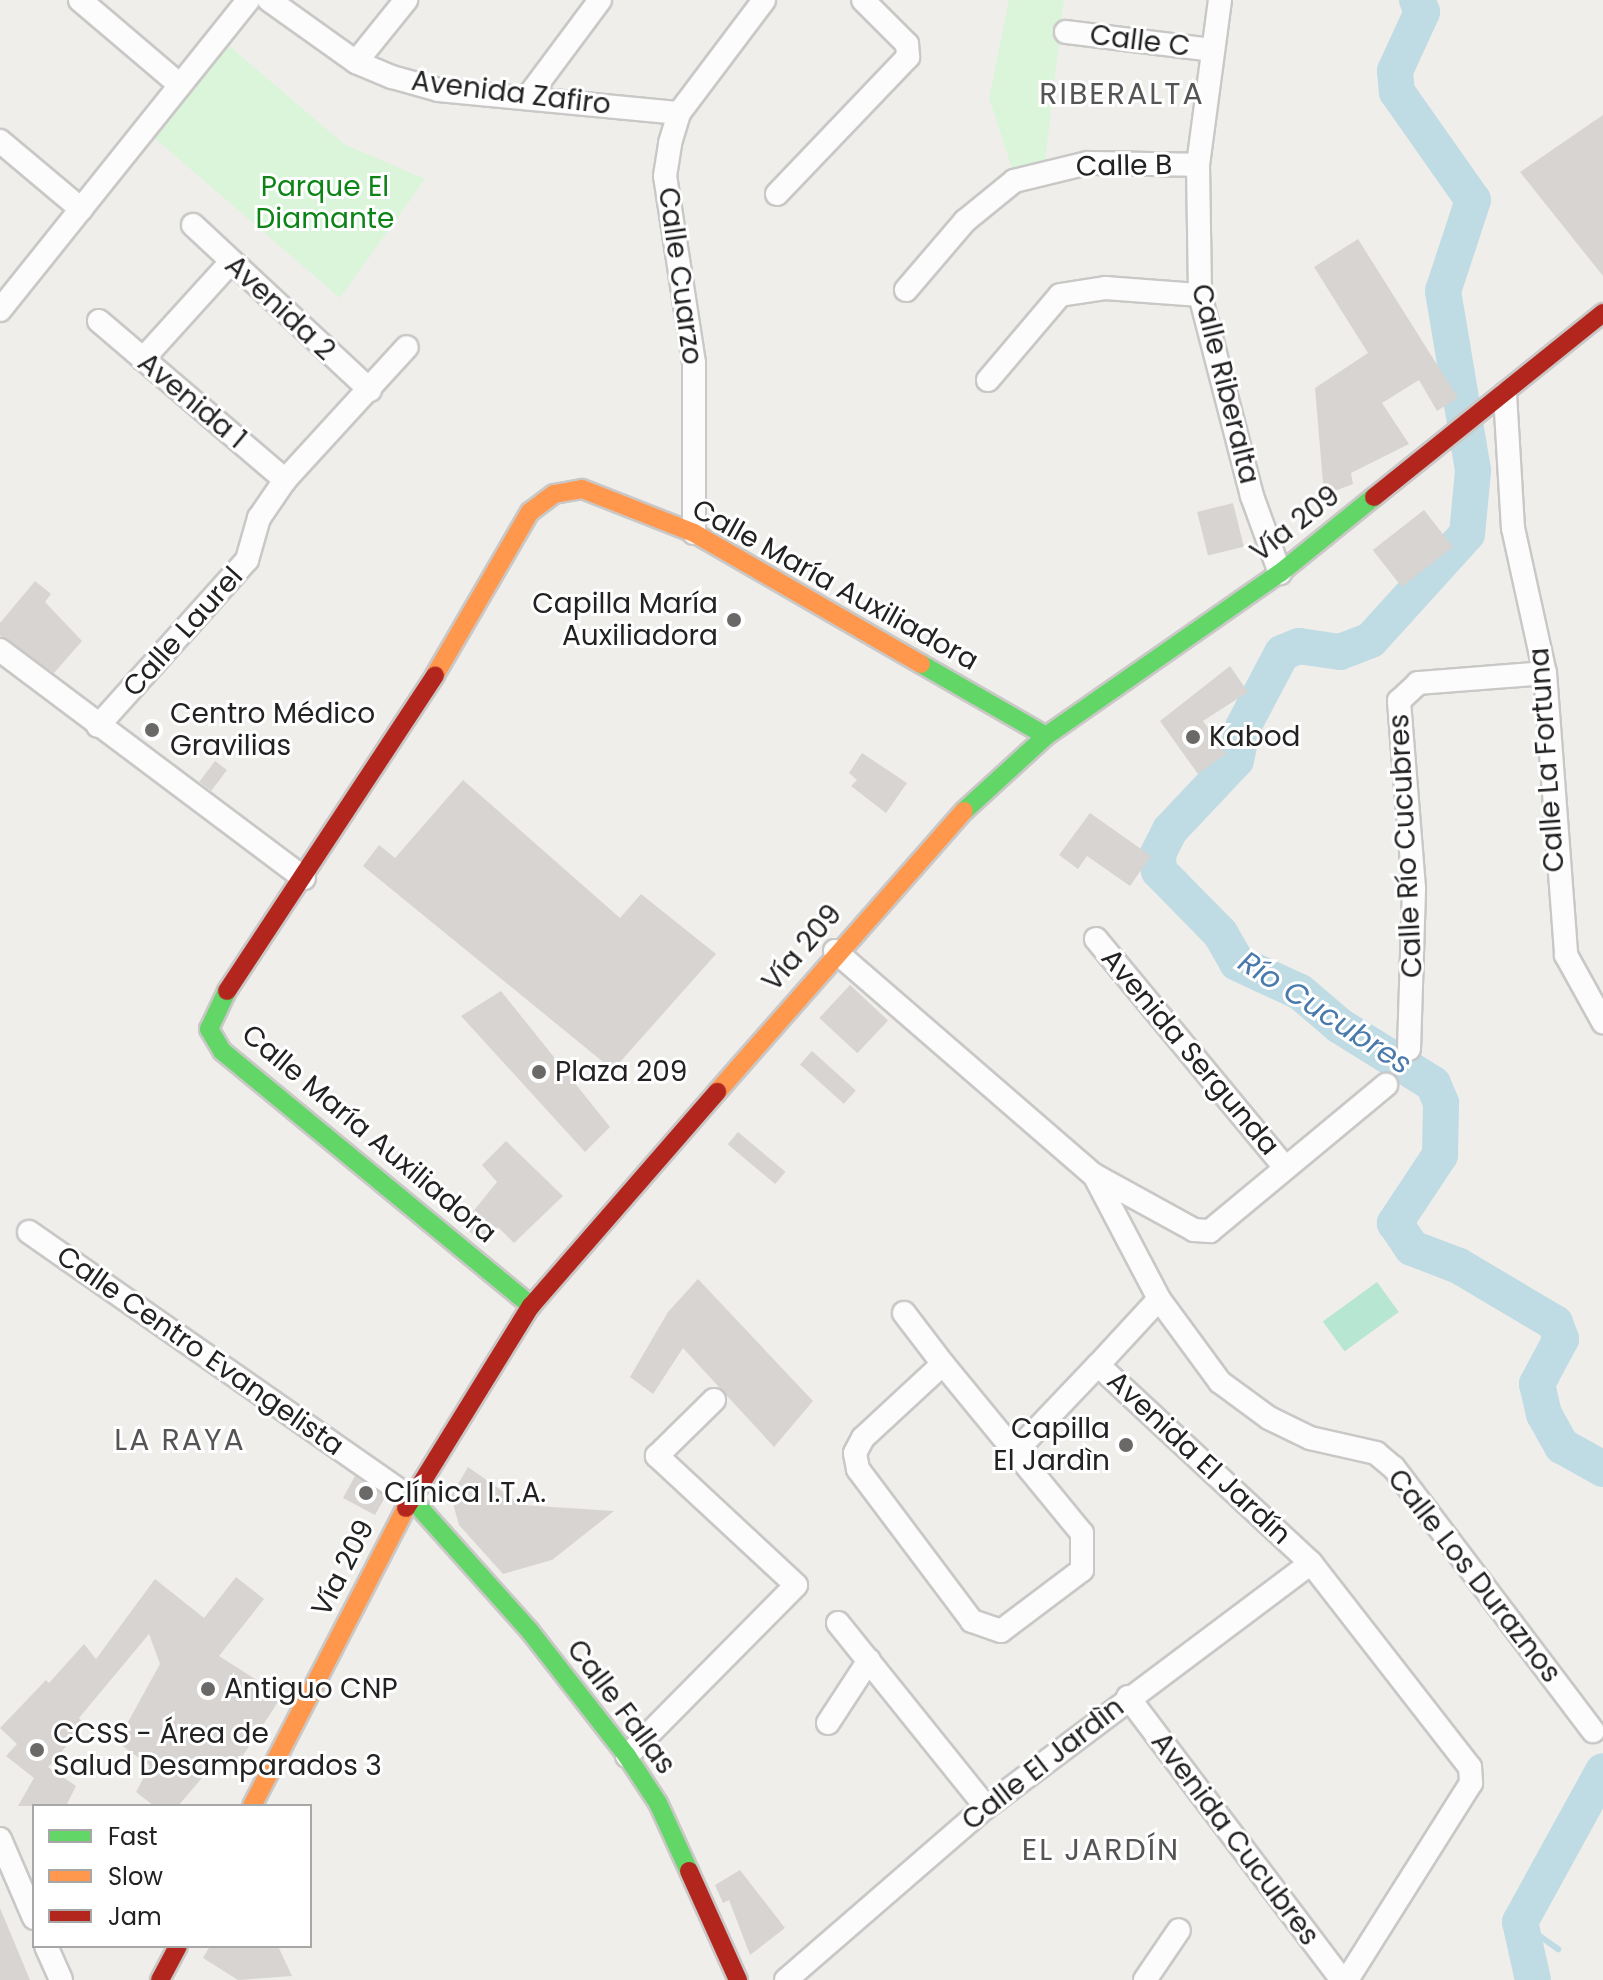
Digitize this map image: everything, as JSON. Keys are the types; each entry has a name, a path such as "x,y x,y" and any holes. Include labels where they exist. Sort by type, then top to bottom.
{"street":[{"path":"80,0 180,85"},
{"path":"0,310 248,0"},
{"name":"Avenida Zafiro","path":"269,0 356,62 439,90 679,113"},
{"path":"356,62 406,0"},
{"path":"527,98 600,0"},
{"name":"Calle Cuarzo","path":"694,533 694,363 665,176 679,113 764,0"},
{"path":"777,194 908,57 907,44 863,0"},
{"name":"Calle Riberalta","path":"1220,0 1198,165 1200,295 1252,496 1280,573"},
{"name":"Calle C","path":"1066,32 1213,50"},
{"path":"0,141 81,209"},
{"name":"Calle B","path":"906,290 965,221 1014,181 1088,163 1198,165"},
{"name":"Avenida 2","path":"193,225 230,263 370,390"},
{"path":"143,359 230,263"},
{"path":"988,380 1060,295 1106,288 1200,295"},
{"name":"Vía 209","path":"253,1804 411,1498 531,1306 835,951 950,824 1046,736 1280,573 1603,313"},
{"name":"Avenida 1","path":"99,321 285,480"},
{"name":"Calle Laurel","path":"98,726 247,560 259,518 285,480 407,347"},
{"name":"Calle La Fortuna","path":"1499,399 1513,528 1545,673 1566,955 1603,1022"},
{"name":"Calle María Auxiliadora","path":"531,1306 222,1051 209,1029 216,1007 415,709 530,512 554,494 582,489 694,533 1046,736"},
{"path":"0,650 304,878"},
{"name":"Calle Río Cucubres","path":"1409,1049 1414,888 1399,701 1418,683 1545,673"},
{"name":"Avenida Sergunda","path":"1096,939 1284,1166"},
{"path":"835,951 1094,1175 1194,1230 1210,1231 1284,1166 1386,1085"},
{"path":"1094,1175 1159,1299"},
{"name":"Calle Centro Evangelista","path":"29,1232 411,1498"},
{"name":"Avenida El Jardín","path":"1159,1299 1098,1365 1311,1563 1470,1767 1471,1783 1345,1980"},
{"name":"Calle Los Duraznos","path":"1159,1299 1220,1382 1269,1418 1310,1438 1376,1453 1394,1468 1593,1731"},
{"path":"904,1313 1082,1533 1085,1552 1082,1570 1001,1631 988,1630 962,1609 858,1469 855,1453 863,1438 943,1364"},
{"path":"1016,1451 1098,1365"},
{"path":"627,1756 796,1585 657,1456 714,1400"},
{"name":"Calle Fallas","path":"411,1498 529,1630 627,1756 658,1803 738,1980"},
{"name":"Calle El Jardìn","path":"786,1980 986,1807 1128,1697 1311,1563"},
{"path":"838,1623 986,1807"},
{"path":"828,1723 869,1660"},
{"name":"Avenida Cucubres","path":"1128,1697 1345,1980"},
{"path":"0,1839 32,1913"},
{"path":"1145,1980 1179,1930"},
{"path":"47,1948 61,1980"},
{"path":"160,1980 177,1948"}],"green space":[{"path":"1009,0 1064,0 1045,162 1013,171 989,98"},
{"name":"Parque El Diamante","path":"227,44 344,144 425,179 340,298 152,136"},
{"path":"1377,1282 1399,1312 1345,1351 1323,1321"}],"building":[{"path":"1603,115 1603,276 1520,172"},
{"path":"1358,239 1458,398 1437,411 1419,380 1382,403 1409,444 1351,473 1353,484 1324,495 1315,388 1368,353 1314,267"},
{"path":"1233,503 1244,547 1208,556 1197,512"},
{"path":"1424,510 1453,547 1402,587 1373,550"},
{"path":"35,581 51,594 45,602 82,641 54,673 0,636 0,623"},
{"path":"1230,666 1248,692 1203,721 1226,754 1198,774 1160,721"},
{"path":"862,753 907,783 886,813 851,786 857,780 849,773"},
{"path":"215,761 227,770 211,791 199,782"},
{"path":"463,780 620,918 641,894 716,954 613,1070 363,866 379,845 395,858"},
{"path":"1090,813 1151,856 1130,886 1087,856 1078,869 1059,855"},
{"path":"850,985 888,1020 857,1053 819,1018"},
{"name":"Plaza 209","path":"501,991 610,1127 585,1152 461,1016"},
{"path":"812,1051 856,1090 844,1104 800,1064"},
{"path":"738,1132 785,1172 775,1184 728,1144"},
{"path":"506,1141 563,1196 514,1243 498,1227 484,1244 462,1225 497,1182 482,1165"},
{"path":"698,1279 813,1401 774,1447 683,1348 653,1394 630,1377 668,1312"},
{"path":"468,1467 522,1505 614,1511 552,1560 503,1574 459,1525 451,1496"},
{"name":"Clínica I.T.A.","path":"355,1476 385,1497 375,1515 343,1498"},
{"name":"Antiguo CNP","path":"236,1577 264,1599 219,1656 282,1696 236,1766 220,1757 180,1804 151,1804 136,1792 150,1766 117,1742 160,1664 149,1634 79,1718 85,1725 48,1767 76,1786 67,1804 18,1806 34,1778 6,1756 17,1744 0,1728 46,1680 49,1683 84,1644 96,1659 155,1579 204,1618"},
{"path":"740,1870 785,1928 750,1955 729,1900 723,1903 715,1885"},
{"path":"0,1908 30,1980 0,1980"},
{"path":"209,1948 279,1948 292,1976 238,1980 203,1958"}],"waterway":[{"name":"Río Cucubres","path":"1417,0 1422,12 1395,71 1397,92 1473,200 1443,291 1473,471 1467,534 1371,640 1340,652 1299,646 1282,653 1243,727 1236,760 1170,830 1158,854 1159,871 1220,933 1237,963 1300,992 1340,1026 1433,1084 1441,1103 1440,1155 1395,1223 1412,1248 1459,1266 1555,1323 1561,1339 1537,1384 1544,1414 1562,1446 1603,1469"},
{"name":"Río Cucubres","path":"1533,1980 1520,1922 1603,1771"},
{"path":"1520,1922 1558,1949"}],"traffic: fast":[{"path":"964,811 1046,736 1280,573 1374,497"},
{"path":"921,664 1046,736"},
{"path":"227,991 209,1029 222,1051 531,1306"},
{"path":"411,1498 529,1630 627,1756 658,1803 689,1871"}],"traffic: slow":[{"path":"435,675 530,512 554,494 582,489 694,533 921,664"},
{"path":"717,1092 964,811"},
{"path":"253,1804 406,1508"}],"traffic: jam":[{"path":"1374,497 1603,313"},
{"path":"227,991 435,675"},
{"path":"406,1508 531,1306 717,1092"},
{"path":"689,1871 738,1980"},
{"path":"160,1980 177,1948"}],"place":[{"name":"Capilla María Auxiliadora","path":"734,620"},
{"name":"Centro Médico Gravilias","path":"152,730"},
{"name":"Kabod","path":"1193,737"},
{"name":"Plaza 209","path":"539,1072"},
{"name":"Capilla El Jardìn","path":"1126,1445"},
{"name":"Clínica I.T.A.","path":"366,1493"},
{"name":"Antiguo CNP","path":"208,1689"},
{"name":"CCSS - Área de Salud Desamparados 3","path":"37,1750"}],"district":[{"name":"RIBERALTA","path":"1122,94"},
{"name":"LA RAYA","path":"180,1440"},
{"name":"EL JARDÍN","path":"1101,1850"}]}
